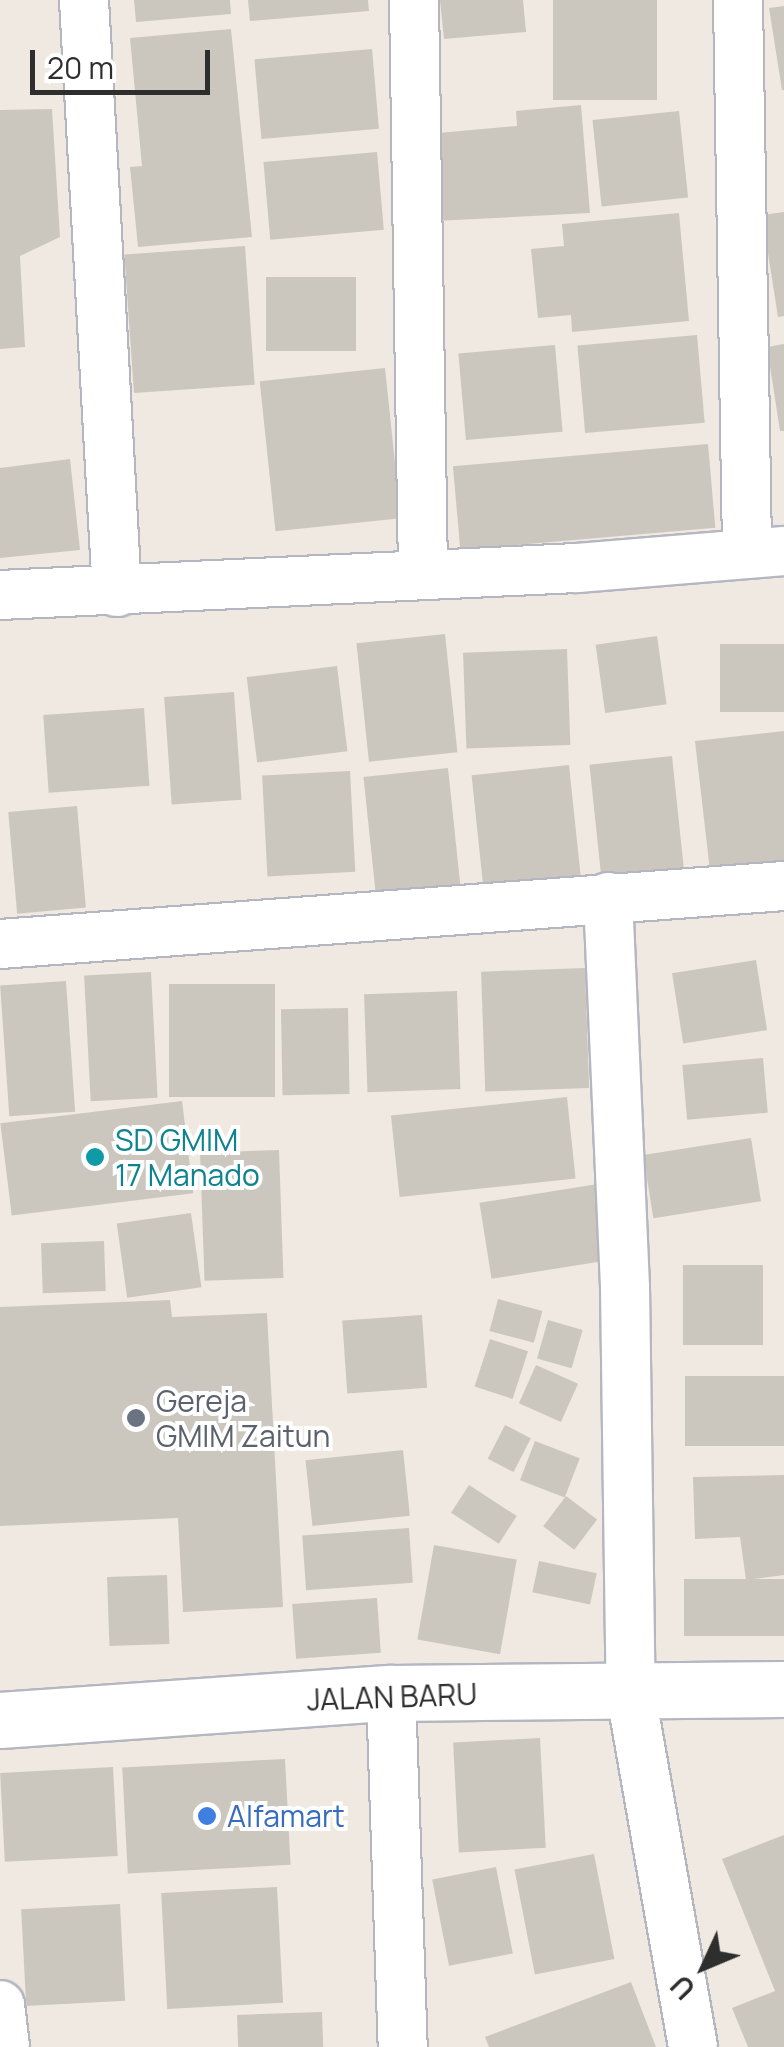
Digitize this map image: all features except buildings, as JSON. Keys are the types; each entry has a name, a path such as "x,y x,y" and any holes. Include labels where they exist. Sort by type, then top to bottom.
{"street":[{"path":"84,0 117,592"},
{"path":"414,0 423,570"},
{"path":"0,595 117,592 423,570 578,568 765,551 738,0"},
{"path":"0,944 784,886"},
{"path":"608,897 626,1286 631,1695 693,2047"},
{"name":"JALAN BARU","path":"0,1720 391,1693 631,1695 784,1689"},
{"path":"391,1693 403,2047"},
{"path":"0,2006 5,2047"}],"place":[{"name":"SD GMIM 17 Manado","path":"95,1157"},
{"name":"Gereja GMIM Zaitun","path":"136,1418"},
{"name":"Alfamart","path":"207,1816"}]}
